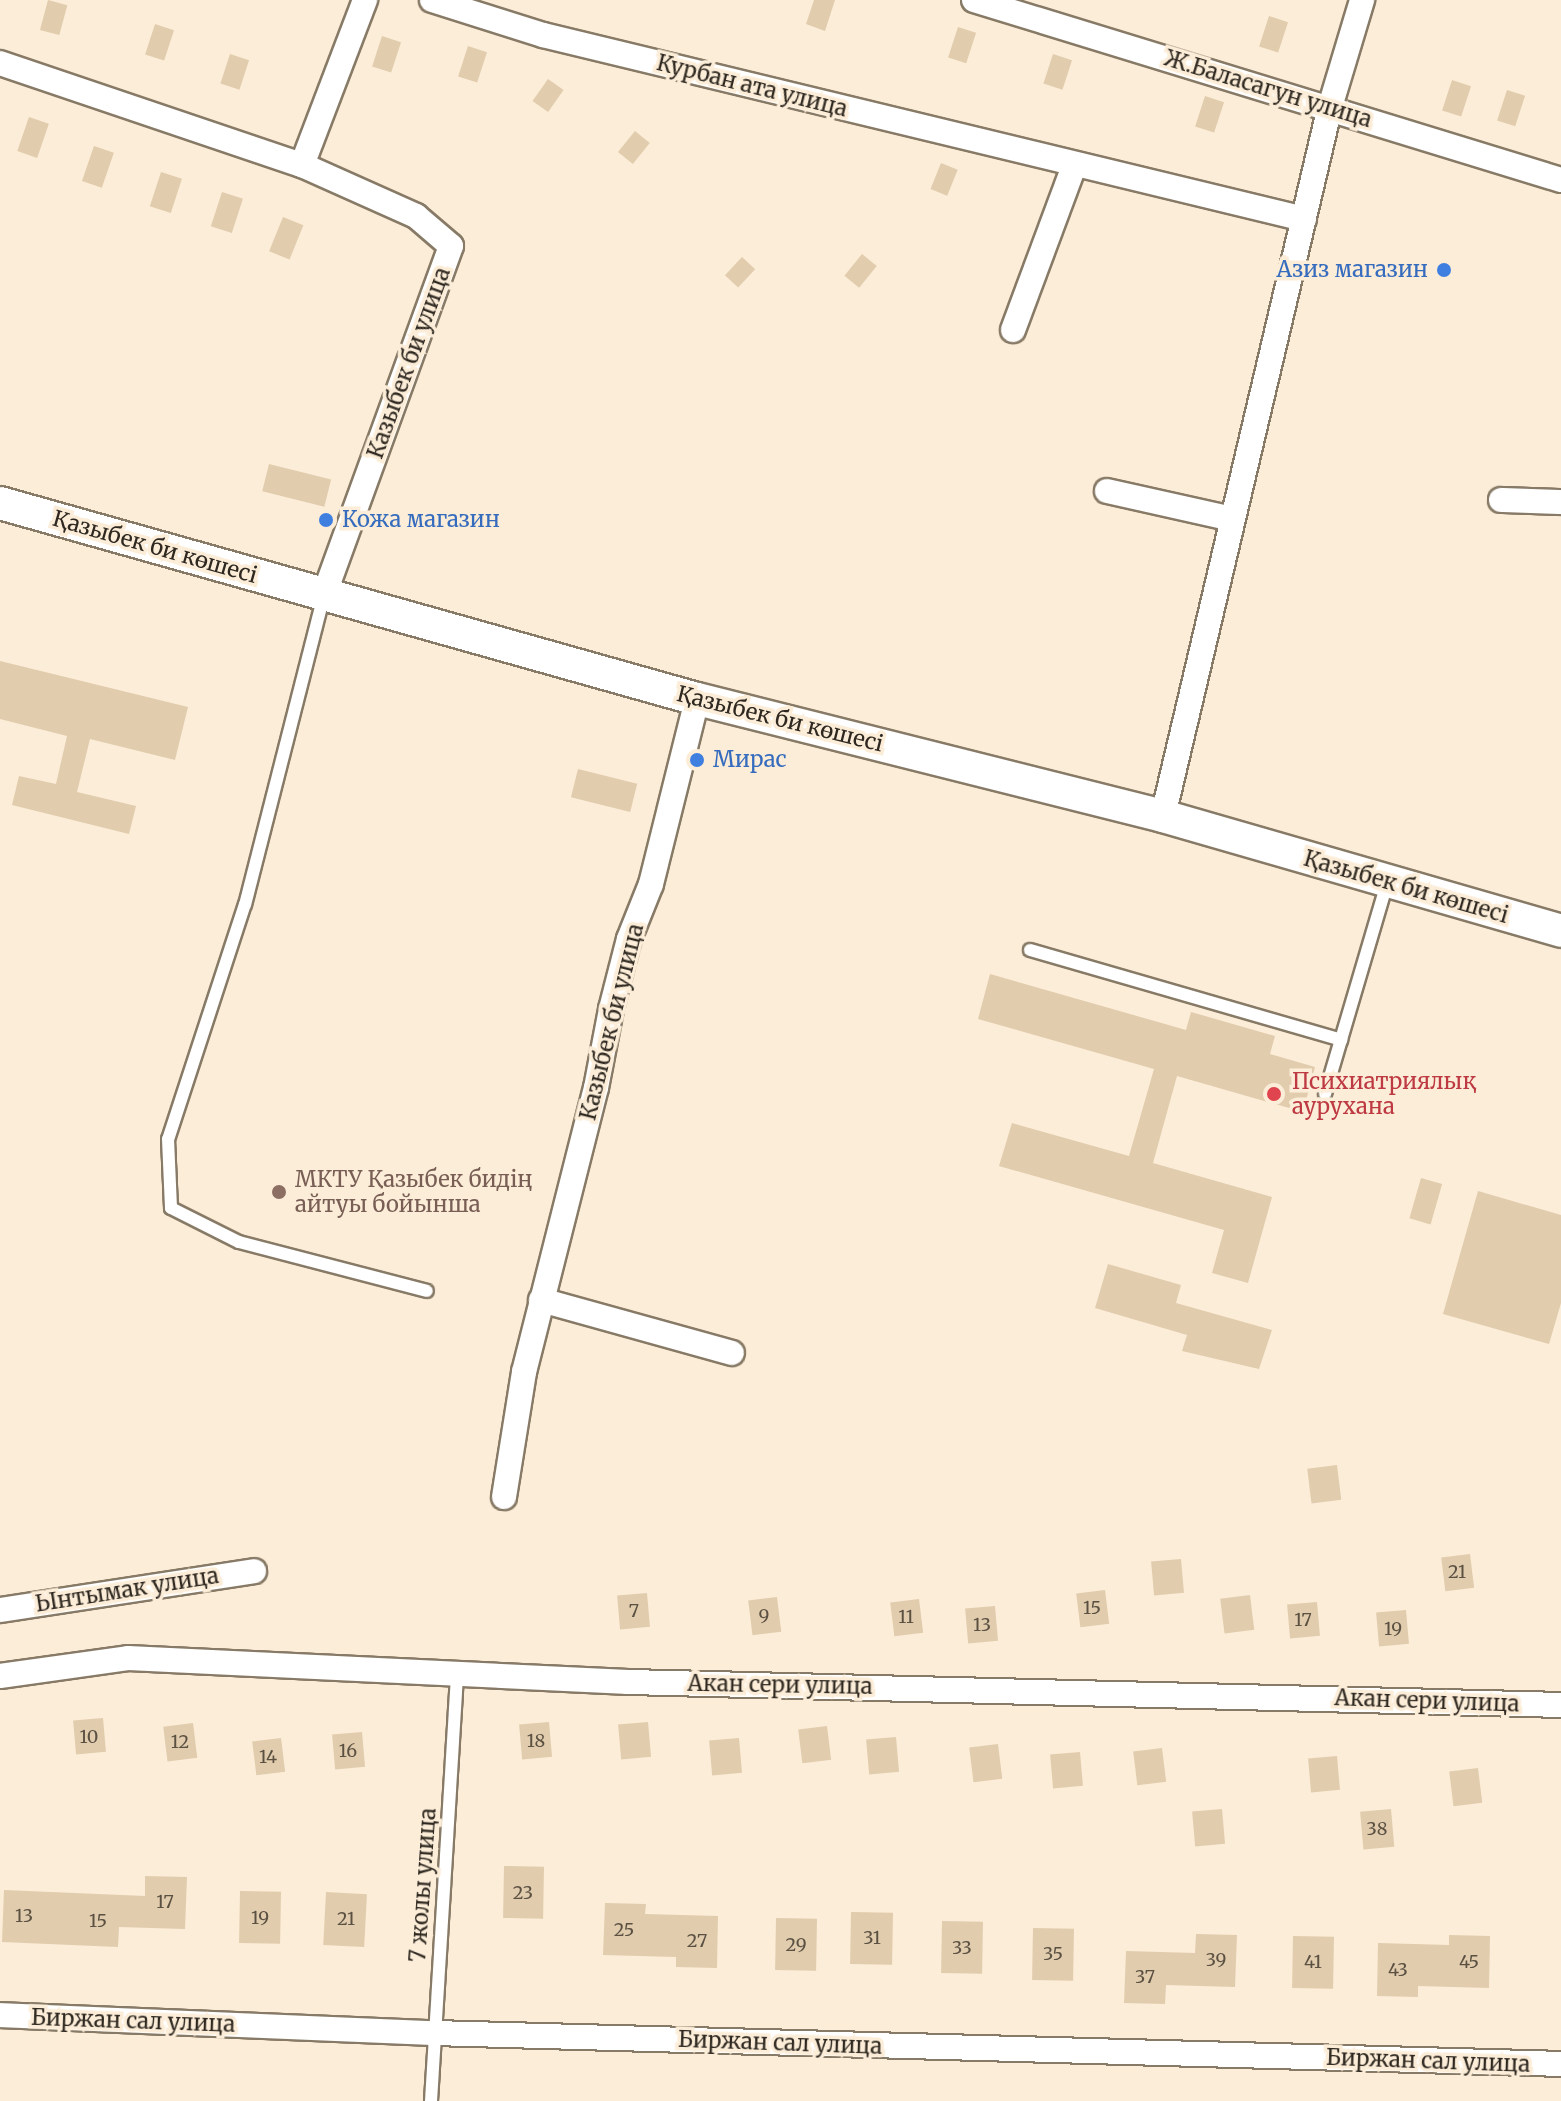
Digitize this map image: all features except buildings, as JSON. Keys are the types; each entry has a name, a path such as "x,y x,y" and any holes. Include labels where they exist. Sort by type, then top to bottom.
{"main road":[{"name":"Қазыбек би көшесі","path":"0,503 697,699 1163,816 1387,884 1561,931"}],"street":[{"path":"0,63 302,165 365,0"},
{"name":"Курбан ата улица","path":"432,0 543,35 740,79 1074,166 1304,219"},
{"name":"Ж.Баласагун улица","path":"974,0 1561,180"},
{"path":"1163,816 1330,107 1362,0"},
{"name":"Казыбек би улица","path":"302,165 416,216 451,246 324,595"},
{"path":"1013,330 1074,166"},
{"path":"1107,491 1232,519"},
{"path":"1501,500 1561,502"},
{"name":"Казыбек би улица","path":"504,1497 510,1440 541,1300 596,1088 611,1009 629,939 651,884 697,699"},
{"path":"541,1300 732,1353"},
{"name":"Ынтымак улица","path":"0,1610 254,1571"},
{"name":"Акан сери улица","path":"0,1676 128,1658 628,1682 1561,1705"},
{"name":"Биржан сал улица","path":"0,2015 433,2033 1561,2064"}],"lane":[{"path":"324,595 245,904 168,1139 171,1208 239,1242 427,1291"},
{"path":"1325,1094 1387,884"},
{"path":"1030,950 1341,1040"},
{"name":"7 жолы улица","path":"431,2101 457,1672"}],"place":[{"name":"Азиз магазин","path":"1444,270"},
{"name":"Кожа магазин","path":"326,520"},
{"name":"Мирас","path":"697,760"},
{"name":"Психиатриялық аурухана","path":"1274,1094"},
{"name":"МКТУ Қазыбек бидің айтуы бойынша","path":"279,1192"}]}
